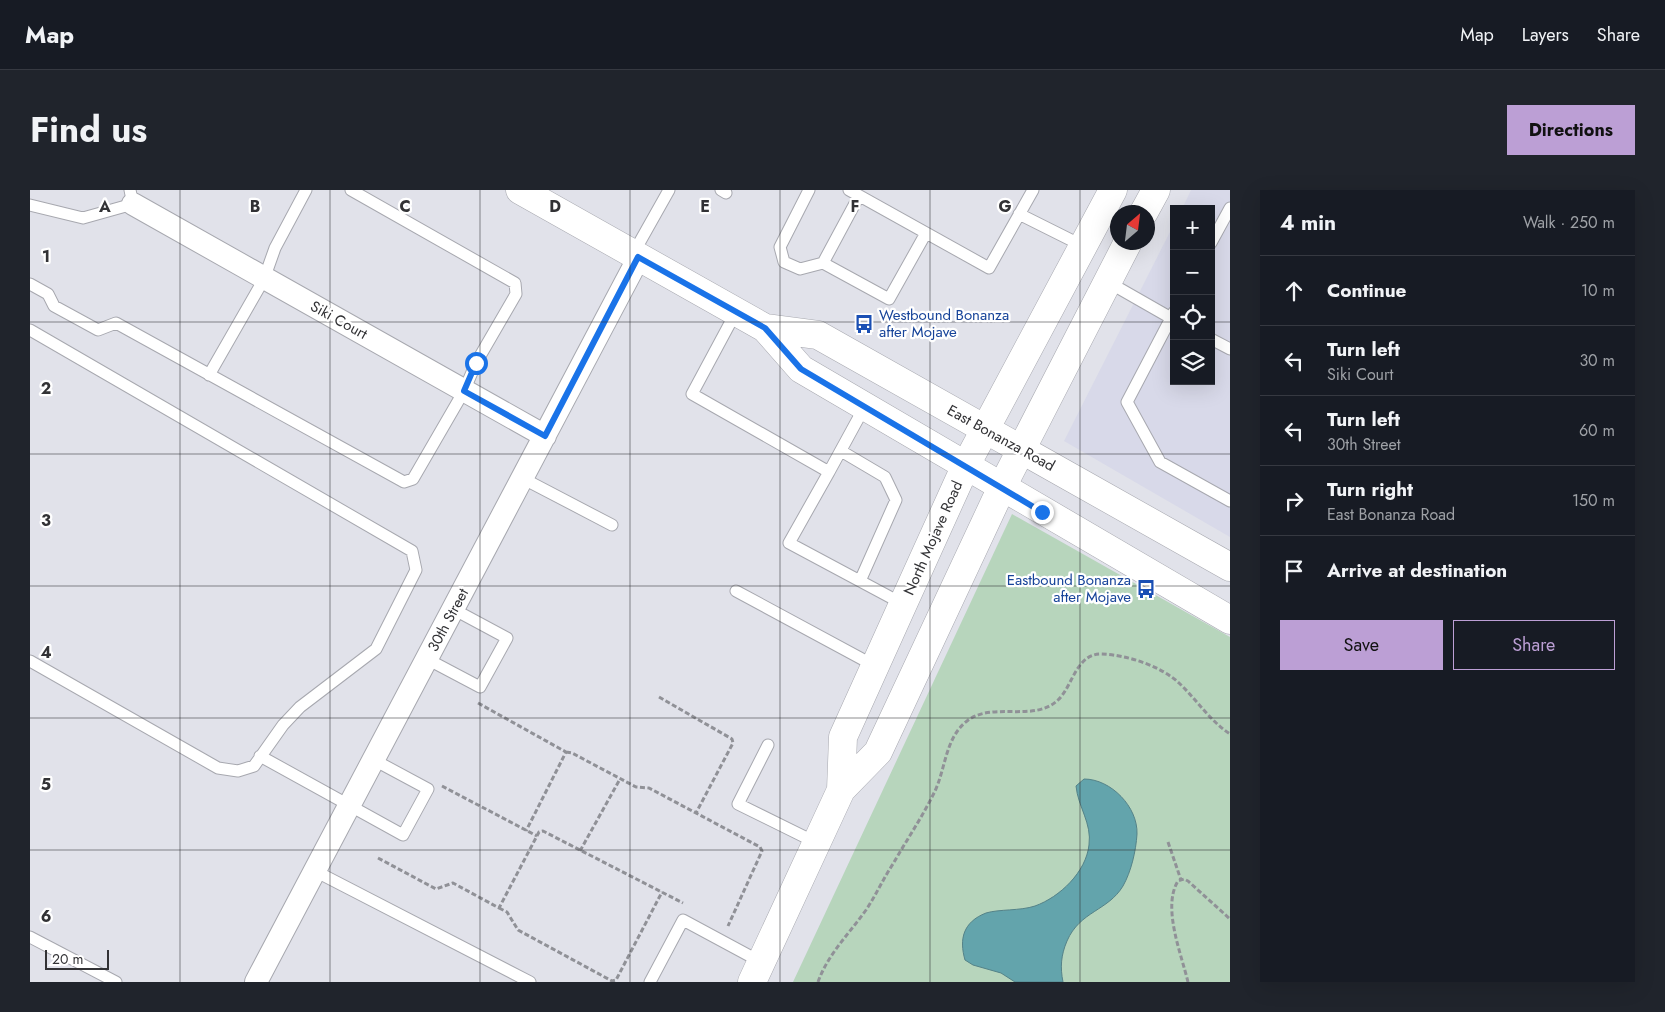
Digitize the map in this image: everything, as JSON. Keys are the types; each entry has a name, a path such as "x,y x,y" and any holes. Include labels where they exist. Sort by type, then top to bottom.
{"street":[{"name":"East Bonanza Road","path":"520,190 765,328 801,369 1230,620"},
{"name":"North Mojave Road","path":"841,790 843,737 966,465 1113,190"},
{"path":"1148,205 1156,190"},
{"name":"Siki Court","path":"132,197 264,279 545,436"},
{"name":"North Mojave Road","path":"757,972 841,790 878,752 1002,487 1124,250"},
{"name":"30th Street","path":"256,982 545,436 636,255"},
{"name":"East Bonanza Road","path":"765,328 818,335 1230,567"}],"lane":[{"path":"209,375 264,279 275,248 306,190"},
{"path":"30,284 48,294 54,306 98,330 116,323 404,482 413,479 464,391 476,363 516,294 514,283 351,190"},
{"path":"636,255 669,190"},
{"path":"809,190 780,247 784,262 800,269 822,263 889,299 926,232"},
{"path":"822,263 854,193 989,268 1032,190"},
{"path":"30,205 83,218 132,197"},
{"path":"1215,236 1230,208"},
{"path":"1019,214 1083,246"},
{"path":"1108,282 1170,314"},
{"path":"736,312 692,394 830,472"},
{"path":"1170,322 1128,402 1160,462 1230,501"},
{"path":"30,330 412,551 416,570 376,649 300,707 283,725 254,766 238,771 218,768 30,661"},
{"path":"1213,340 1230,349"},
{"path":"865,406 790,544 903,604"},
{"path":"841,451 885,477 896,500 860,581"},
{"path":"522,478 612,525"},
{"path":"736,591 876,666"},
{"path":"427,659 480,687 507,638 453,609"},
{"path":"768,745 738,804 817,843"},
{"path":"260,756 403,835 428,789 374,760"},
{"path":"315,871 530,982"},
{"path":"650,982 683,920 722,941 757,972"},
{"path":"30,937 116,982"}],"path":[{"path":"818,982 829,957 865,910 924,812 936,790 948,747 960,727 975,715 1032,710 1048,706 1057,701 1066,691 1083,661 1089,656 1100,654 1140,663 1170,676 1230,734"},
{"path":"659,697 732,739 733,743 696,813"},
{"path":"477,703 636,788 649,788 760,847 762,851 722,941"},
{"path":"526,831 566,752"},
{"path":"580,851 620,779"},
{"path":"440,785 537,836"},
{"path":"499,908 539,832 543,831 686,905"},
{"path":"1168,842 1181,880"},
{"path":"378,858 436,888 454,884 507,912 515,928 612,981 616,980 662,892"},
{"path":"1181,880 1188,881 1230,920"},
{"path":"1181,880 1173,888 1171,916 1188,982"},
{"path":"720,923 728,927"}],"shaded area":[{"path":"1191,190 1230,190 1230,537 1064,441 1170,232 1170,385 1215,385 1215,205 1184,205"}],"green space":[{"path":"1012,514 1230,637 1230,982 793,982"}],"water":[{"path":"1084,779 1104,784 1121,796 1133,814 1137,834 1131,868 1123,886 1110,901 1079,923 1067,941 1062,961 1063,982 1015,982 1001,973 973,965 965,960 963,938 972,921 986,913 1029,908 1044,902 1062,890 1083,865 1089,845 1089,829 1076,786"}],"place":[{"name":"Westbound Bonanza after Mojave","path":"864,324"},
{"name":"Eastbound Bonanza after Mojave","path":"1146,589"}],"route":[{"path":"476,363 464,391 545,436 638,257 765,328 801,369 966,465 1042,512"}]}
